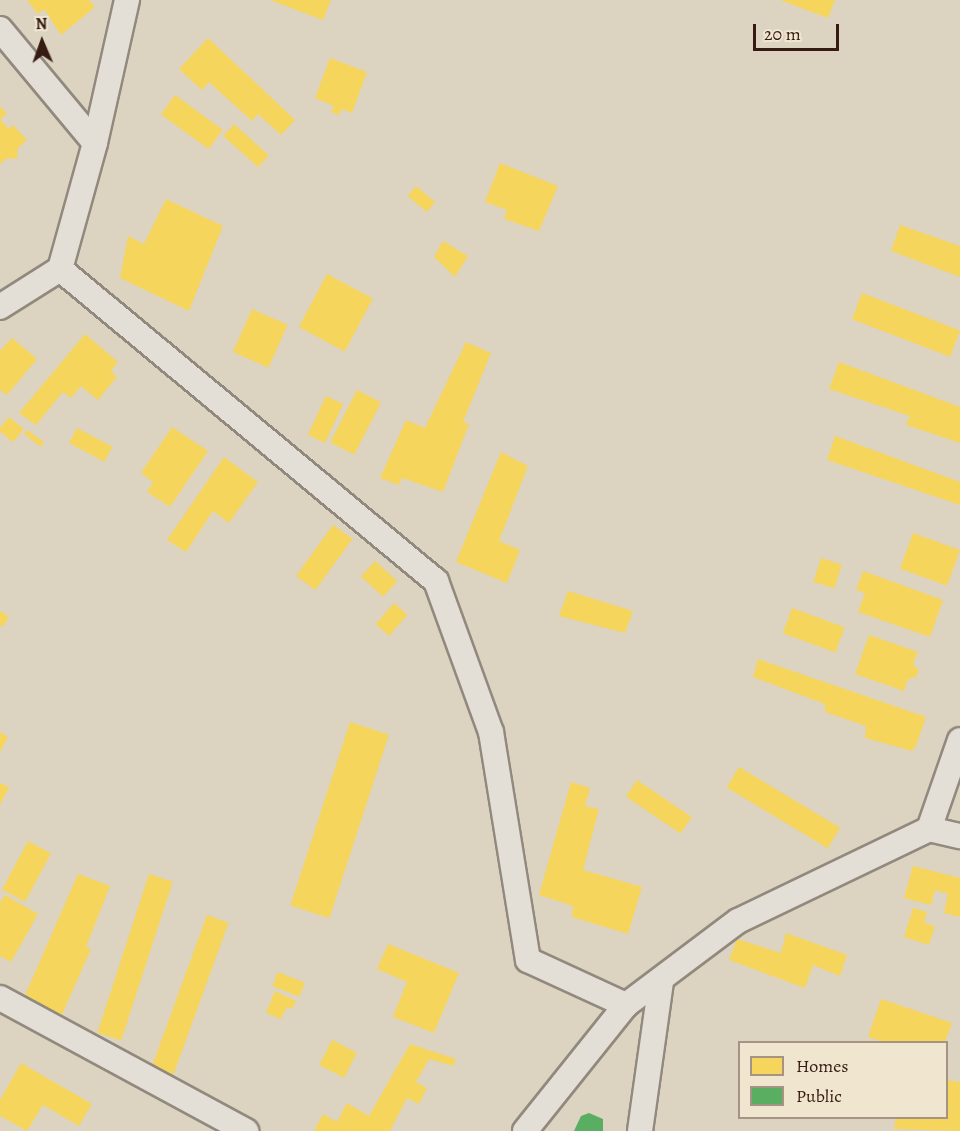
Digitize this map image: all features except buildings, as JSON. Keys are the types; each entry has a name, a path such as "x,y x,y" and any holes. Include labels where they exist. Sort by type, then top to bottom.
{"street":[{"path":"0,307 60,269 95,143 127,0"},
{"path":"0,28 95,143"},
{"path":"60,269 436,581 491,732 528,960 626,1005"},
{"path":"930,829 960,740"},
{"path":"525,1131 626,1005 662,982 738,921 930,829 960,836"},
{"path":"640,1131 662,982"},
{"path":"0,998 246,1131"}]}
